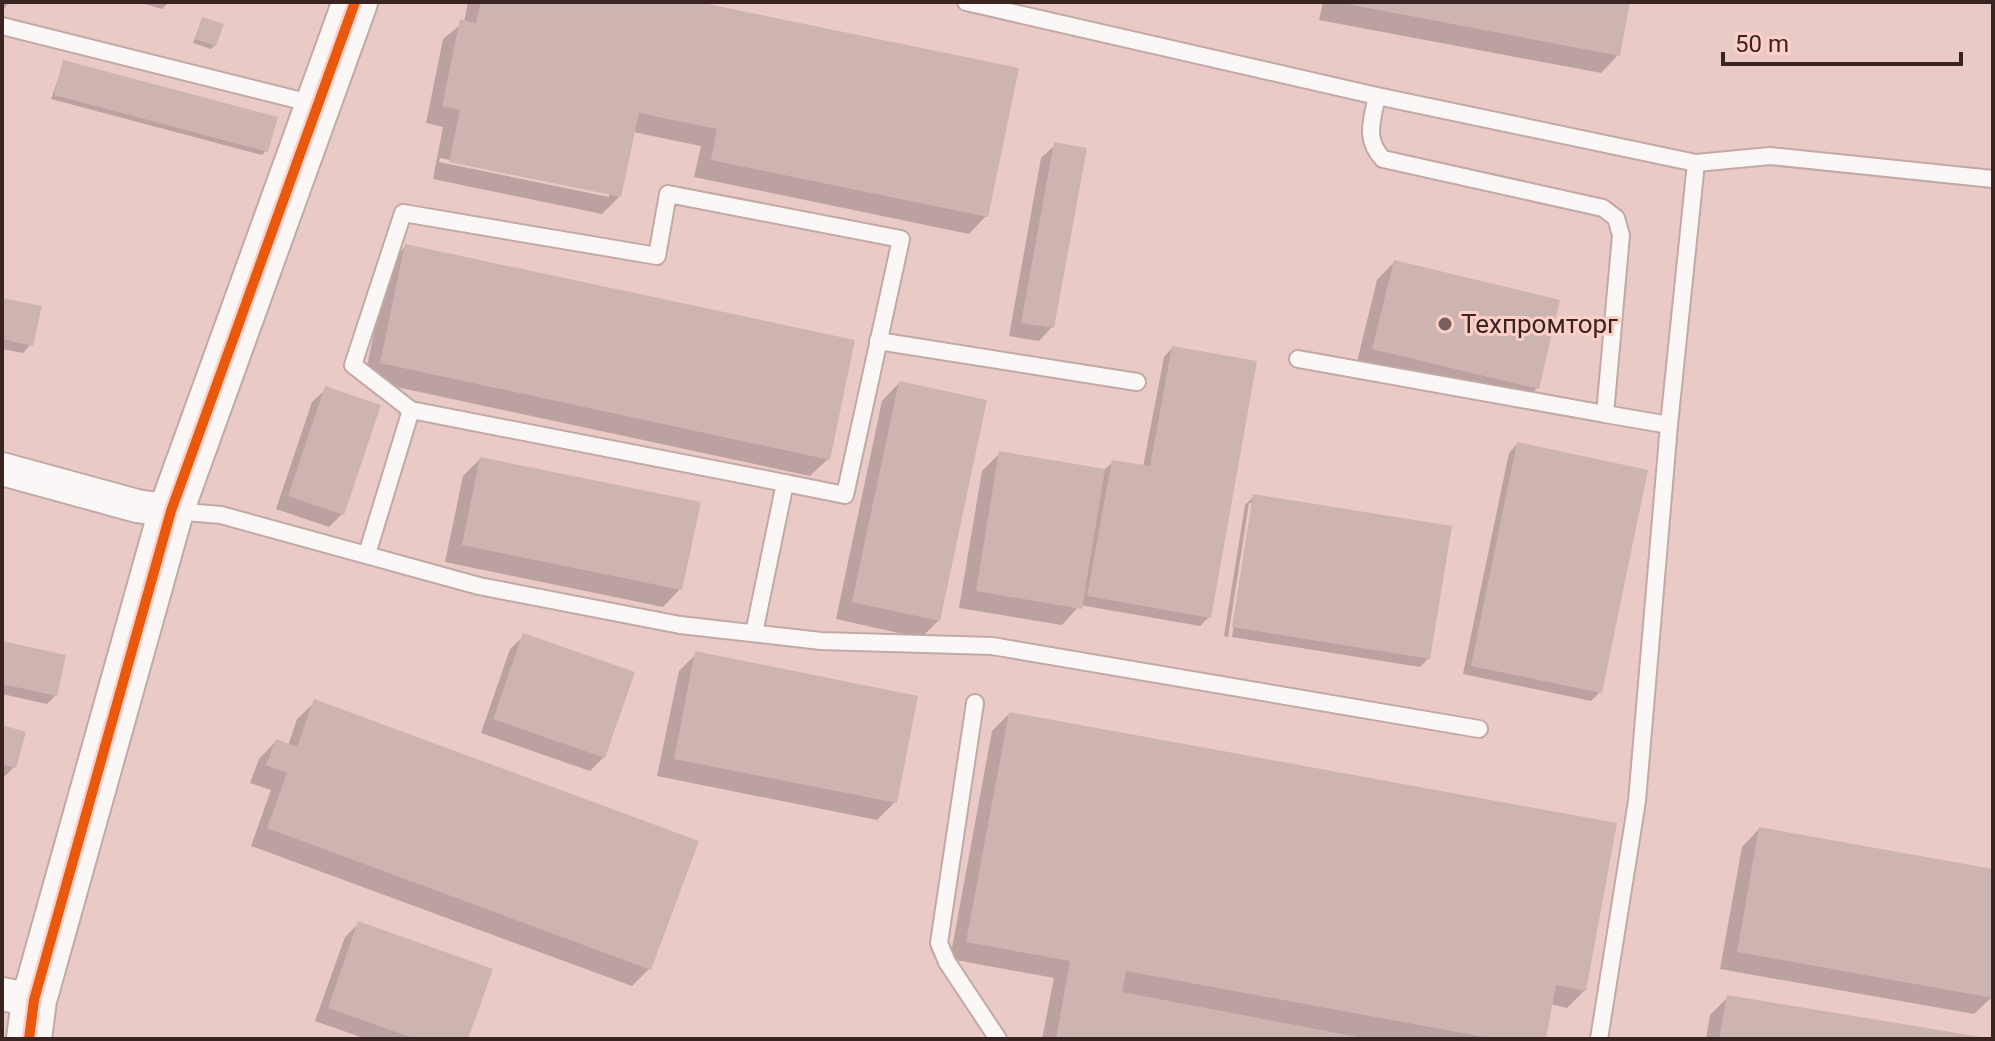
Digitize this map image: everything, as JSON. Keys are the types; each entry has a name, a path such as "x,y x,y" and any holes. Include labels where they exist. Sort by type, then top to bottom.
{"street":[{"path":"22,1011 171,511 320,106 355,2"},
{"path":"2,469 137,506 171,511"}],"lane":[{"path":"966,2 1377,96 1696,163 1770,156 1993,179"},
{"path":"2,26 320,106"},
{"path":"1377,96 1369,135 1373,149 1383,159 1603,208 1616,218 1621,235 1605,414"},
{"path":"1599,1039 1637,801 1669,425 1696,163"},
{"path":"668,194 901,239 845,495 411,410 353,365 403,213 657,256 668,194"},
{"path":"878,341 1137,382"},
{"path":"1298,359 1669,425"},
{"path":"367,554 411,410"},
{"path":"754,633 785,483"},
{"path":"171,511 221,515 479,586 680,625 867,643 992,646 1479,729"},
{"path":"975,703 939,943 947,962 998,1039"}],"building":[{"path":"481,2 698,2 1019,68 988,217 711,160 717,129 639,113 621,197 449,162 460,110 442,106 460,19 476,23"},
{"path":"1337,2 1630,2 1620,56"},
{"path":"202,17 224,24 216,46 195,39"},
{"path":"63,60 278,117 268,152 54,95"},
{"path":"1054,142 1087,148 1054,328 1021,323"},
{"path":"405,244 855,340 830,460 380,363"},
{"path":"1394,260 1560,300 1539,389 1372,349"},
{"path":"2,298 42,306 33,346 2,339"},
{"path":"1172,346 1257,361 1211,618 1087,596 1112,460 1150,466"},
{"path":"899,381 987,400 940,621 852,602"},
{"path":"325,386 381,405 344,515 288,496"},
{"path":"1517,442 1648,470 1602,693 1471,666"},
{"path":"999,451 1105,469 1082,609 976,591"},
{"path":"480,457 701,502 682,590 462,545"},
{"path":"1253,494 1452,526 1430,659 1232,627"},
{"path":"523,633 635,672 605,758 493,719"},
{"path":"2,641 66,655 57,696 2,684"},
{"path":"695,651 918,696 897,803 674,759"},
{"path":"314,699 699,841 651,970 267,828 287,773 266,765 276,739 297,747"},
{"path":"1009,712 1617,823 1586,991 1556,985 1546,1039 1495,1039 1126,971 1122,992 1368,1039 1056,1039 1070,961 966,942"},
{"path":"2,725 26,732 16,768 2,764"},
{"path":"1759,827 1993,869 1993,998 1737,952"},
{"path":"358,921 493,969 468,1039 416,1039 328,1008"},
{"path":"1727,995 1981,1037 1981,1039 1719,1039"}],"cycle path":[{"path":"29,1039 34,1000 171,511 355,2"}],"place":[{"name":"Техпромторг","path":"1445,324"}]}
